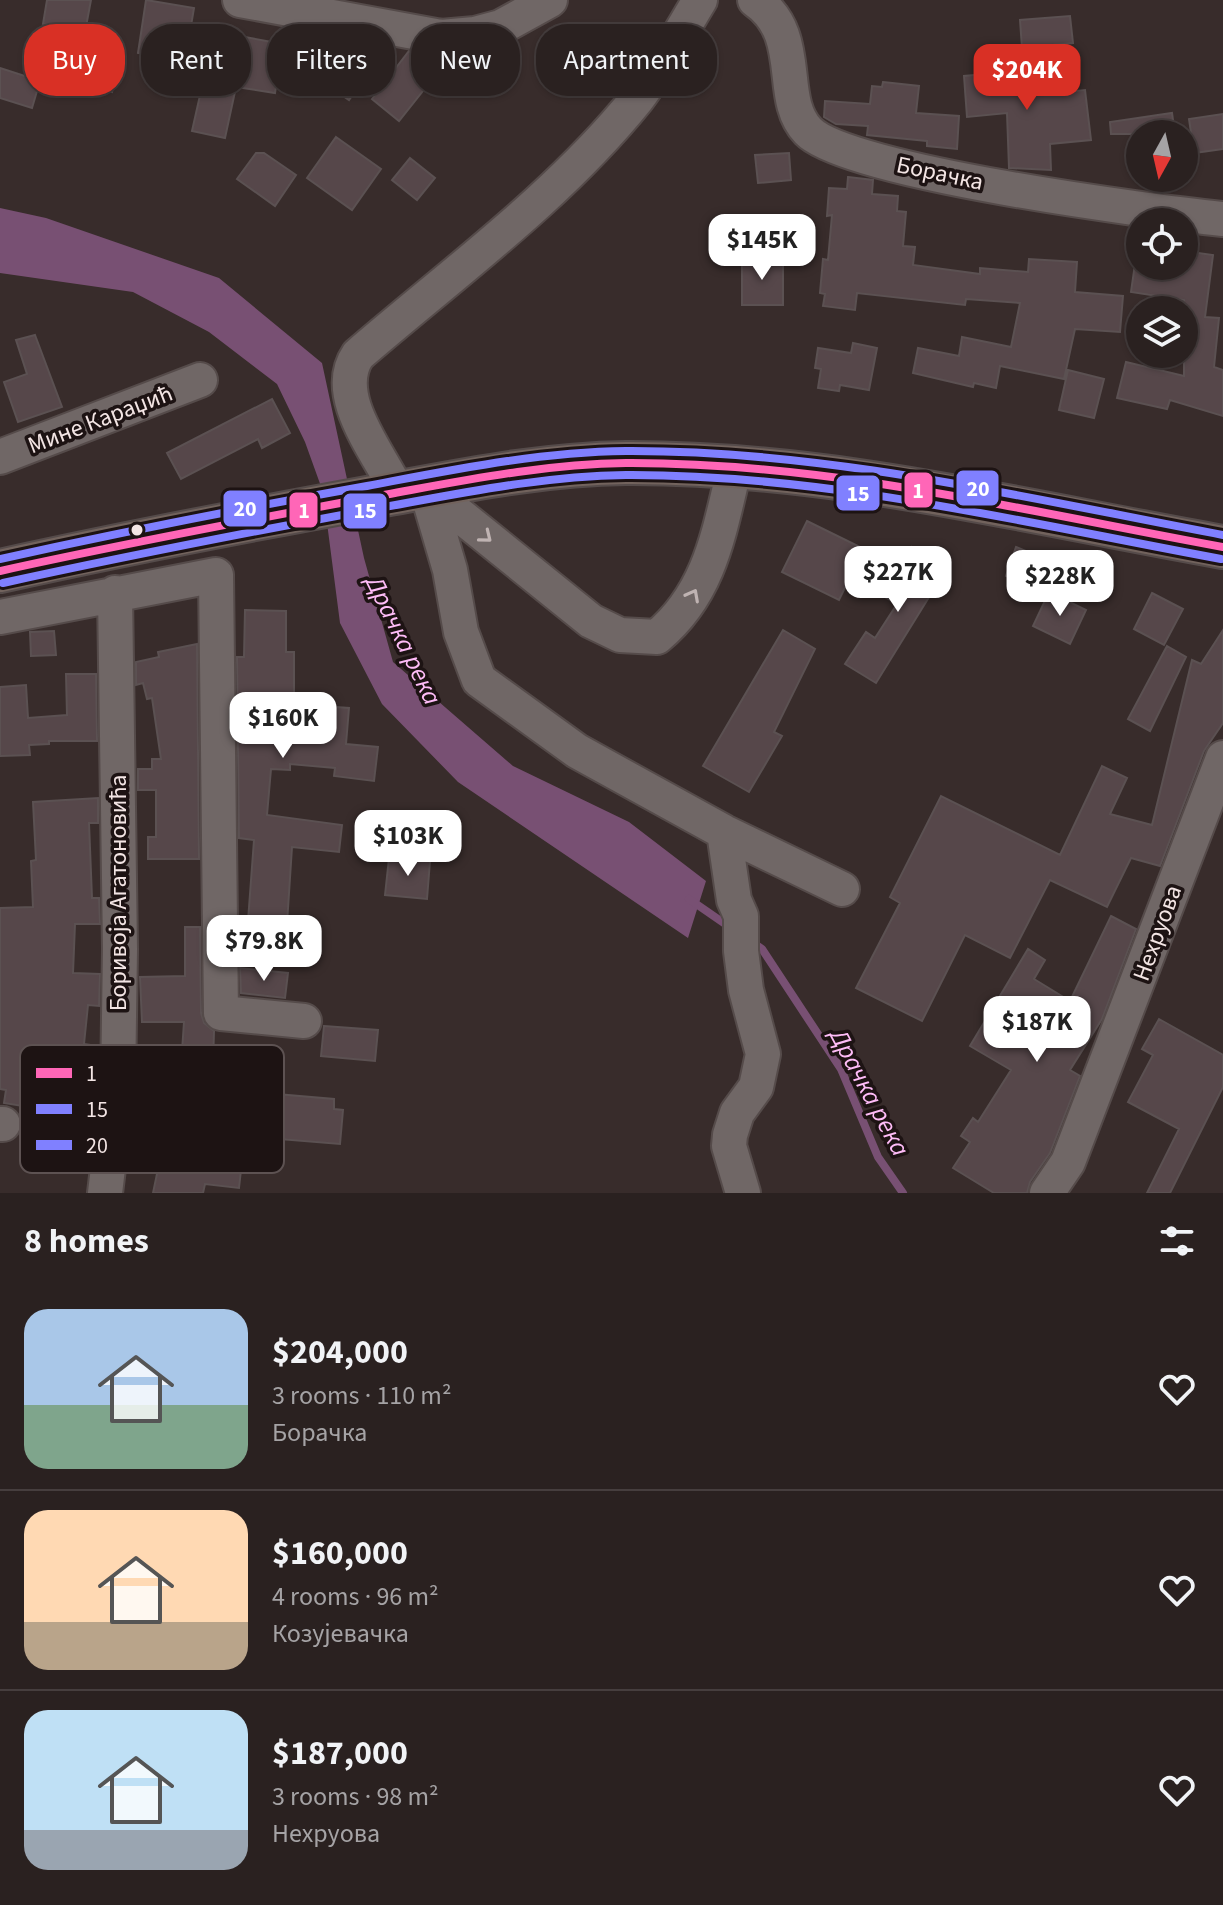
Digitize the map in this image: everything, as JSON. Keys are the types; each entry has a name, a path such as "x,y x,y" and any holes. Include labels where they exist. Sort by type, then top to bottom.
{"main road":[{"path":"0,571 404,491 569,466 637,463 735,466 851,479 1223,547"}],"street":[{"path":"240,0 441,37 475,34 501,27 550,0"},
{"path":"700,0 639,96 607,134 528,212 358,355 351,364 347,382 354,409 447,559 461,632 479,680 577,751 724,832 842,889"},
{"name":"Борачка","path":"755,0 775,22 786,42 796,107 802,124 811,134 834,148 923,171 999,185 1158,213 1223,219"},
{"name":"Мине Караџић","path":"0,457 200,380"},
{"path":"404,491 591,621 620,635 657,637 680,618 718,544 735,466"},
{"path":"0,617 216,575 221,1013 304,1021"},
{"name":"Боривоја Агатоновића","path":"115,593 119,1045"},
{"name":"Нехруова","path":"1047,1193 1068,1162 1223,758"},
{"path":"724,832 734,900 741,916 746,990 763,1054 761,1077 737,1113 730,1135 729,1146 743,1193"},
{"name":"Боривоја Агатоновића","path":"105,1193 107,1173"}],"shaded area":[{"path":"0,208 46,218 219,278 322,363 364,558 393,662 513,766 629,822 706,881 688,938 458,782 382,704 340,623 323,492 305,442 277,384 209,332 133,292 0,273"}],"building":[{"path":"47,0 91,0 86,24 43,24"},
{"path":"146,0 194,8 191,24 142,24"},
{"path":"1070,16 1073,43 1022,48 1020,20"},
{"path":"251,38 267,41 267,92 251,89"},
{"path":"409,51 411,52 411,96 419,96 399,121 372,99 374,96 395,96 395,69"},
{"path":"1029,56 1035,95 1085,90 1091,140 1050,144 1051,170 1009,168 1007,113 967,117 964,76 986,74 984,64"},
{"path":"0,68 24,76 24,96 36,96 32,108 0,98"},
{"path":"883,82 919,86 916,113 959,116 957,149 927,146 927,141 867,135 868,126 836,124 824,117 825,101 870,104 872,86 882,87"},
{"path":"200,96 234,96 225,138 192,131"},
{"path":"1172,113 1173,120 1126,120 1126,134 1111,134 1110,122"},
{"path":"1223,114 1223,149 1198,152 1198,120 1189,119"},
{"path":"336,137 381,169 352,210 307,178"},
{"path":"256,153 264,153 296,175 275,206 237,179"},
{"path":"789,153 791,180 758,183 755,155"},
{"path":"410,158 435,178 417,200 392,180"},
{"path":"848,177 873,180 872,194 898,196 897,211 906,212 903,246 915,247 913,265 980,274 980,268 1028,272 1029,259 1077,262 1075,292 1123,296 1120,332 1075,329 1064,379 1000,366 996,388 974,383 973,387 913,373 918,348 959,356 962,337 1011,347 1020,303 966,299 965,305 857,293 855,310 823,306 825,294 820,293 823,259 828,260 832,215 827,216 829,188 847,189"},
{"path":"1198,253 1213,255 1205,317 1219,318 1214,367 1223,370 1223,416 1170,400 1167,409 1117,398 1126,362 1126,368 1151,368 1184,376 1184,368 1198,368 1198,296 1158,296 1131,292 1133,280 1198,280"},
{"path":"742,258 783,258 783,305 742,305"},
{"path":"35,335 62,407 18,422 4,382 27,374 16,340"},
{"path":"853,343 877,348 869,390 840,385 839,391 818,388 821,369 815,368 818,348 851,353"},
{"path":"1068,370 1104,379 1094,418 1059,410"},
{"path":"272,399 290,433 262,448 258,439 181,479 167,453"},
{"path":"807,521 864,549 839,600 782,572"},
{"path":"912,547 947,568 876,683 845,664 866,632 875,638 897,604 883,596"},
{"path":"1016,547 1043,558 1032,586 1006,576"},
{"path":"1049,592 1086,610 1070,644 1033,626"},
{"path":"1152,593 1183,609 1164,645 1134,629"},
{"path":"245,610 286,611 286,652 294,652 294,704 349,708 346,744 378,747 374,781 334,776 335,768 290,764 290,770 271,769 267,815 342,825 339,852 292,847 287,924 248,921 254,840 239,838 237,657 244,657"},
{"path":"783,630 815,649 774,732 782,736 749,792 703,766"},
{"path":"1223,630 1223,723 1204,751 1160,866 1131,858 1107,907 1050,880 1010,958 965,935 922,1021 856,988 900,903 890,897 941,796 1060,855 1102,766 1127,778 1110,814 1152,825 1192,660 1201,664"},
{"path":"54,631 56,655 31,656 30,632"},
{"path":"197,644 199,859 148,859 148,837 156,837 156,790 138,790 138,769 152,769 152,759 161,759 152,698 147,699 143,683 136,685 136,662 159,657 158,652"},
{"path":"1167,646 1186,657 1150,731 1128,719"},
{"path":"66,674 96,674 97,741 49,741 49,744 29,745 30,755 0,756 0,687 26,685 28,718 67,715"},
{"path":"98,798 98,823 89,823 92,898 99,898 100,924 75,924 73,973 100,974 99,1006 88,1005 84,1044 91,1045 20,1045 20,1106 4,1103 6,1090 0,1089 0,908 33,907 31,861 36,860 33,802"},
{"path":"389,858 430,861 427,899 385,895"},
{"path":"1111,916 1136,929 1102,1019 1070,1070 1080,1076 1050,1153 1030,1182 1027,1193 994,1193 953,1168 970,1142 961,1136 973,1118 978,1122 1011,1070 970,1046 1028,949 1045,960 1034,979 1070,1001"},
{"path":"185,927 200,927 201,1013 204,1023 214,1031 214,1045 182,1045 184,1022 142,1022 140,977 185,976"},
{"path":"240,968 288,973 285,998 241,993"},
{"path":"1159,1019 1223,1055 1223,1087 1170,1193 1147,1193 1179,1129 1128,1102 1153,1055 1142,1049"},
{"path":"324,1026 378,1030 375,1061 321,1056"},
{"path":"284,1095 334,1099 334,1109 343,1110 340,1144 284,1139"},
{"path":"157,1173 241,1173 239,1188 205,1184 203,1193 153,1193"}],"waterway":[{"name":"Драчка река","path":"689,899 731,928"},
{"name":"Драчка река","path":"752,942 762,949 841,1069 878,1157 903,1193"}],"transit line":[{"name":"20","path":"0,559 463,468 528,458 626,451 776,458 851,467 1223,535"},
{"name":"1","path":"0,571 463,481 560,467 626,463 701,465 851,480 1001,504 1223,547"},
{"name":"15","path":"3,583 188,544 468,492 531,482 626,475 701,477 850,492 999,516 1221,559"}]}
